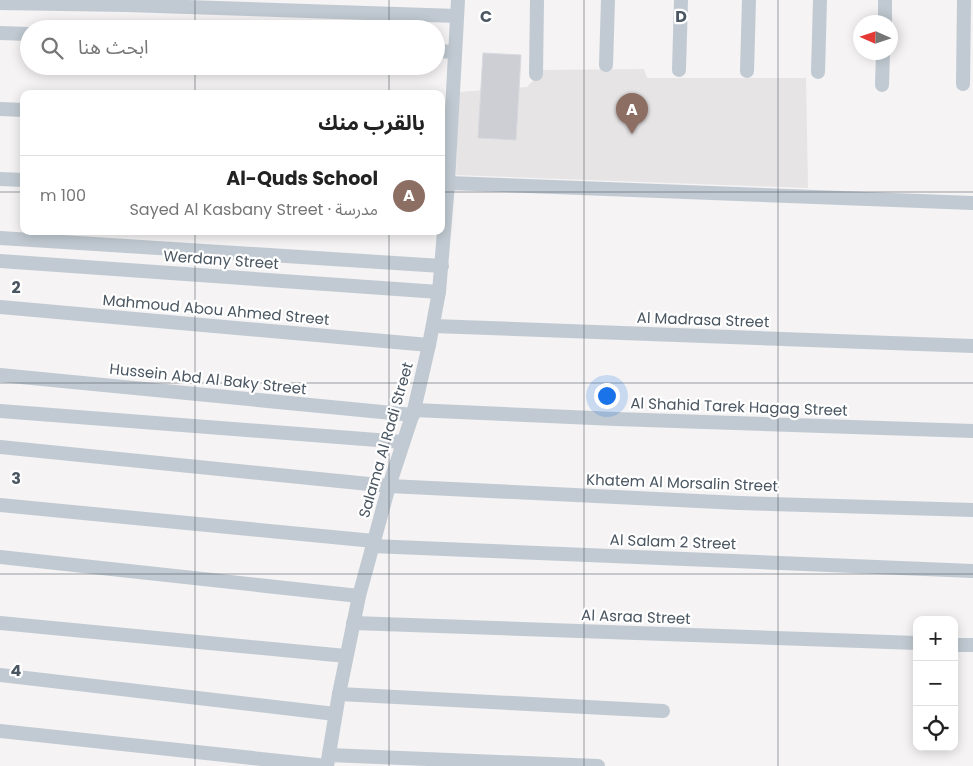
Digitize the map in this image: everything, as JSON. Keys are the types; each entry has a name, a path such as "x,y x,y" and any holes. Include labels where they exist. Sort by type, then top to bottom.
{"street":[{"name":"Salama Al Radi Street","path":"445,201 448,183 446,129 455,52 458,0"},
{"path":"536,74 537,0"},
{"path":"606,65 608,0"},
{"path":"680,70 681,0"},
{"path":"747,71 749,0"},
{"path":"818,72 820,0"},
{"path":"885,15 886,0"},
{"path":"964,0 964,84"},
{"path":"0,3 457,16"},
{"path":"0,33 20,34"},
{"path":"445,51 455,52"},
{"path":"882,85 883,60"},
{"path":"0,109 20,110"},
{"path":"0,179 20,180"},
{"path":"448,183 973,203"},
{"name":"Salama Al Radi Street","path":"328,762 335,714 353,623 389,486 413,413 429,345 439,292 443,235"},
{"path":"0,238 442,266"},
{"name":"Werdany Street","path":"0,260 439,292"},
{"name":"Mahmoud Abou Ahmed Street","path":"0,307 429,345"},
{"name":"Al Madrasa Street","path":"433,326 973,346"},
{"name":"Hussein Abd Al Baky Street","path":"0,375 413,413"},
{"path":"0,411 404,442"},
{"name":"Al Shahid Tarek Hagag Street","path":"413,413 973,431"},
{"name":"Khatem Al Morsalin Street","path":"0,447 389,486 729,502 973,510"},
{"name":"Al Salam 2 Street","path":"0,505 373,543 973,571"},
{"path":"0,557 360,596"},
{"path":"0,623 346,656"},
{"name":"Al Asraa Street","path":"353,623 913,644"},
{"path":"958,645 973,646"},
{"path":"0,675 335,714"},
{"path":"339,694 663,711"},
{"path":"0,731 328,762 598,766"}],"shaded area":[{"path":"644,69 647,78 806,78 808,188 456,175 459,92 527,87 543,70"}],"building":[{"path":"483,53 521,55 516,140 478,138"}],"place":[{"name":"Al-Quds School","path":"632,134"}]}
